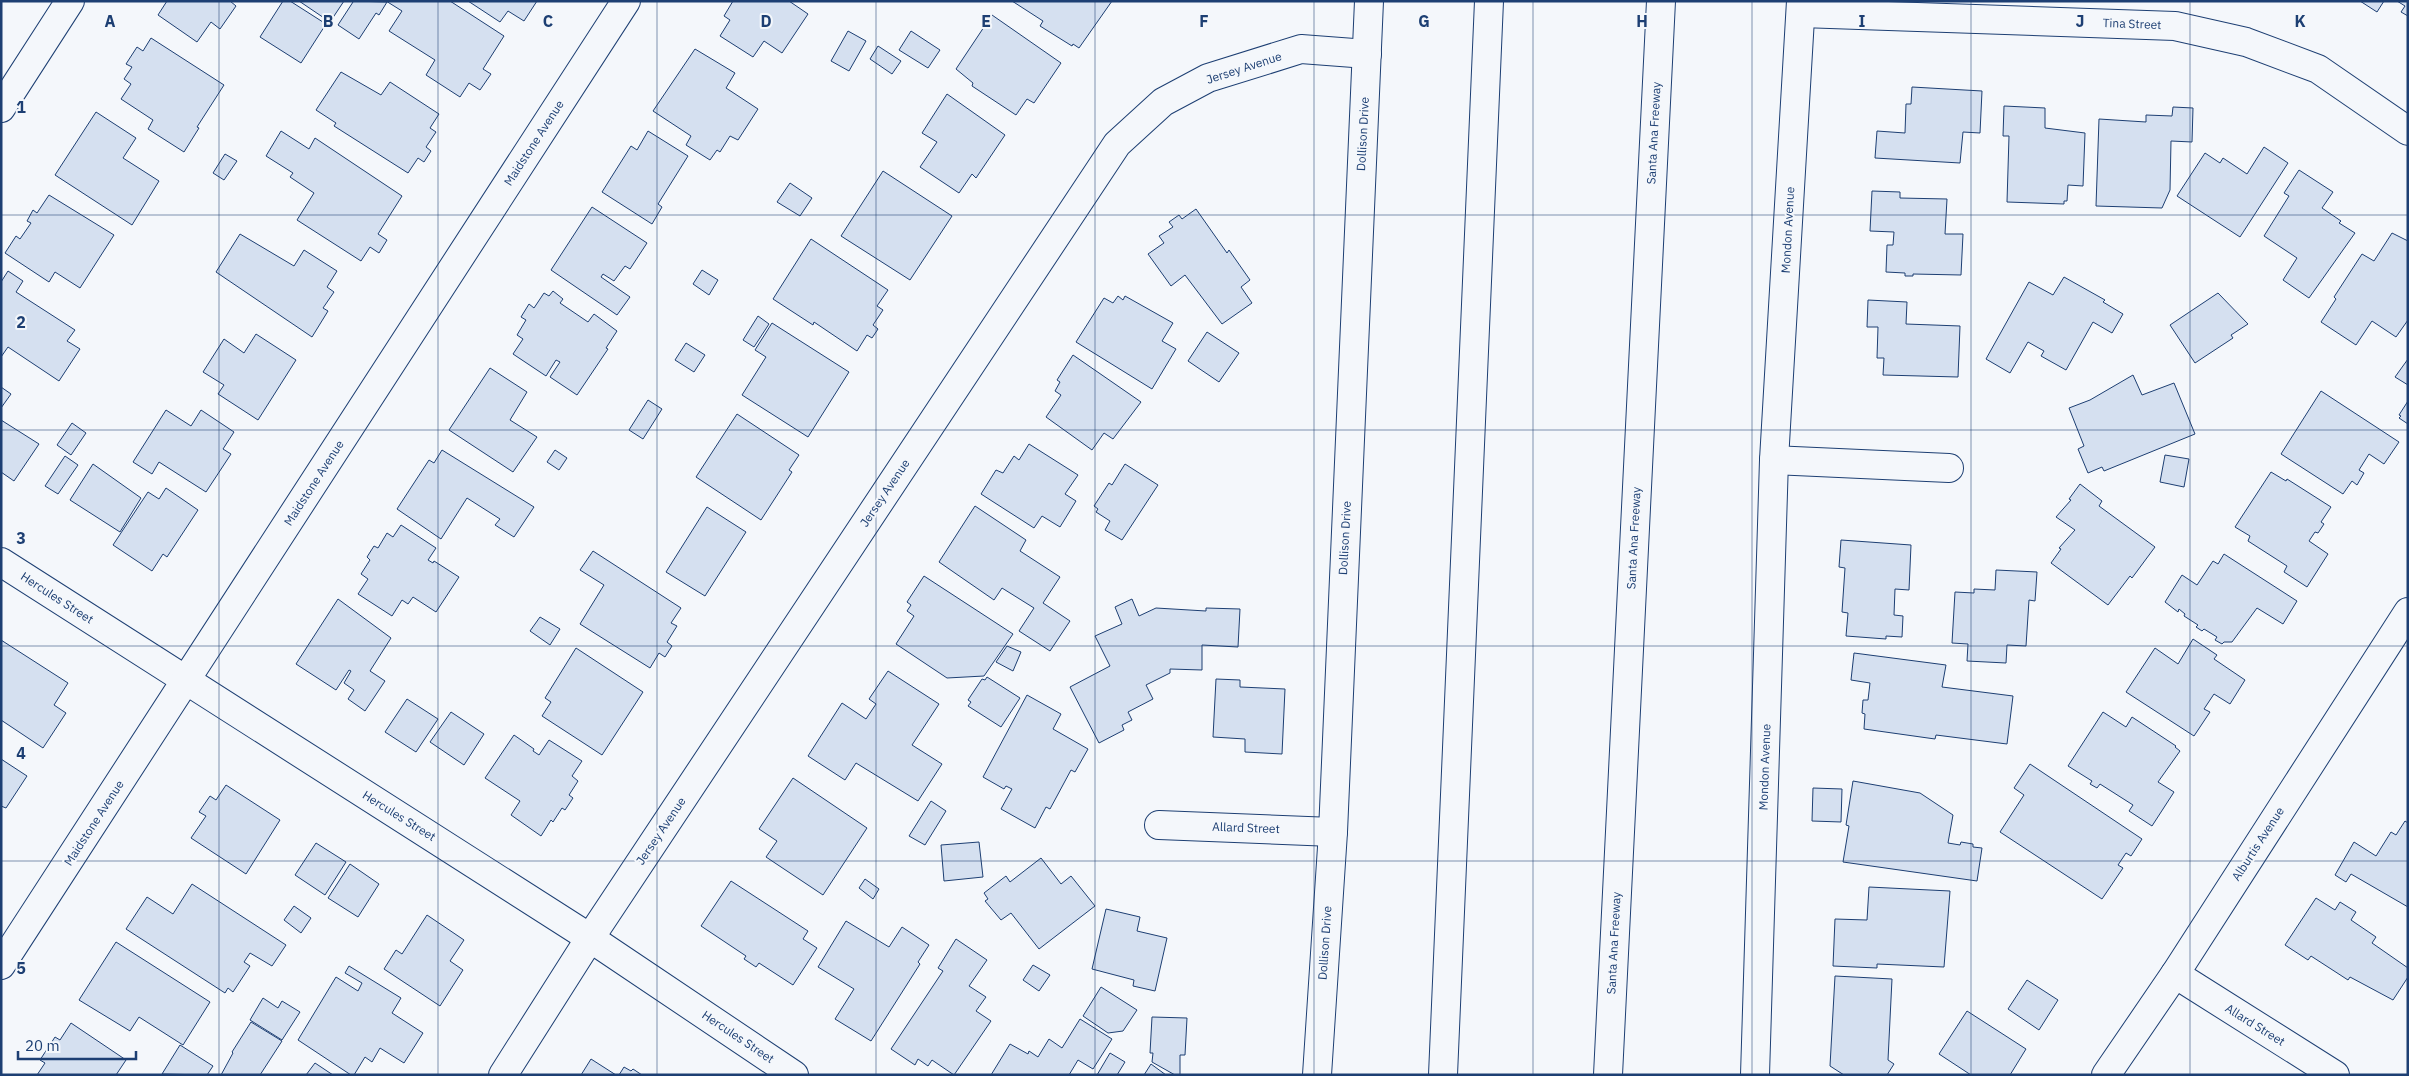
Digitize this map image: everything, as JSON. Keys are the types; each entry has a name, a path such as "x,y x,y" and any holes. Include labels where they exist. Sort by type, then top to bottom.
{"main road":[{"path":"1,108 70,1"},
{"name":"Maidstone Avenue","path":"1,965 626,1"},
{"name":"Dollison Drive","path":"1317,1075 1332,832 1369,1"},
{"path":"1443,1075 1489,1"},
{"name":"Santa Ana Freeway","path":"1608,1075 1661,1"},
{"name":"Tina Street","path":"1801,7 2175,26 2246,42 2318,69 2408,131"},
{"name":"Mondon Avenue","path":"1755,1075 1774,460 1801,7"},
{"name":"Jersey Avenue","path":"503,1075 590,938 1116,144 1163,102 1208,78 1301,50 1367,54"},
{"path":"1774,460 1949,468"},
{"name":"Hercules Street","path":"1,562 590,938 794,1075"},
{"name":"Alburtis Avenue","path":"2106,1075 2175,974 2408,612"},
{"name":"Allard Street","path":"1159,824 1332,832"},
{"name":"Allard Street","path":"2175,974 2334,1075"}],"building":[{"path":"167,1 230,1 236,6 220,29 211,22 197,42 158,15"},
{"path":"283,1 290,1 326,24 301,63 260,37"},
{"path":"299,1 344,1 330,22"},
{"path":"351,1 387,2 379,15 376,13 359,39 338,25 353,2"},
{"path":"386,1 450,1 504,36 483,69 491,74 480,90 469,83 460,97 426,75 435,60 389,31 402,11"},
{"path":"468,1 537,1 524,21 508,11 500,22"},
{"path":"733,1 789,1 808,14 782,53 764,41 753,57 720,36 730,20 724,16"},
{"path":"1012,1 1112,1 1079,48 1073,44 1072,46 1040,26 1043,21"},
{"path":"2360,1 2384,1 2377,12"},
{"path":"2397,1 2408,1 2408,16 2401,12 2405,6"},
{"path":"992,15 1061,63 1034,103 1027,99 1016,115 972,86 973,83 956,69"},
{"path":"848,31 866,41 849,71 831,61"},
{"path":"911,31 940,50 928,68 899,50"},
{"path":"151,38 224,85 197,127 199,128 184,152 148,129 153,120 121,99 131,84 124,79 132,67 126,64 137,47 143,51"},
{"path":"878,46 901,61 892,74 870,59"},
{"path":"695,49 735,73 726,88 758,109 738,140 730,136 720,152 717,150 710,160 686,145 691,136 653,111"},
{"path":"341,72 381,95 390,82 439,114 430,128 436,132 426,147 431,151 424,162 418,158 408,173 334,126 336,123 316,110"},
{"path":"1912,87 1982,91 1980,133 1963,132 1960,163 1875,158 1877,131 1905,133 1906,104 1911,104"},
{"path":"947,94 1005,135 976,178 972,174 959,193 920,167 937,142 922,133"},
{"path":"2004,106 2045,108 2045,128 2085,133 2083,186 2068,185 2067,201 2064,201 2064,204 2007,202 2009,136 2003,136"},
{"path":"2173,107 2193,108 2192,142 2171,141 2170,190 2162,208 2096,206 2099,119 2146,122 2146,115 2172,116"},
{"path":"96,112 136,138 123,158 159,181 132,225 55,175"},
{"path":"281,131 309,149 315,138 402,196 378,234 387,240 379,253 370,247 361,261 297,220 314,193 290,177 293,173 266,156"},
{"path":"648,131 688,156 658,204 662,207 652,224 602,192 631,146 637,150"},
{"path":"2264,147 2288,163 2240,237 2177,196 2205,153 2220,163 2223,158 2247,174"},
{"path":"225,154 237,161 224,180 213,173"},
{"path":"2299,170 2333,192 2322,208 2341,221 2339,223 2355,233 2309,298 2283,280 2297,258 2264,236 2289,196 2284,193"},
{"path":"883,171 952,216 910,280 841,236"},
{"path":"790,183 812,198 800,216 777,202"},
{"path":"1872,191 1900,192 1900,198 1947,199 1945,234 1963,234 1961,275 1913,274 1913,276 1905,276 1905,273 1886,272 1887,245 1893,245 1894,232 1870,231"},
{"path":"49,195 114,235 80,288 55,272 49,282 5,253 16,236 20,239 31,223 27,221 33,210 37,213"},
{"path":"592,207 647,243 630,269 625,266 614,281 603,274 601,277 630,297 617,315 551,270"},
{"path":"1196,209 1227,253 1229,250 1250,280 1241,287 1252,303 1222,324 1185,275 1171,286 1148,254 1164,243 1159,236 1173,227 1169,222 1179,215 1182,219"},
{"path":"2392,233 2408,241 2408,320 2396,337 2372,321 2356,345 2321,322 2336,299 2334,297 2362,254 2374,261"},
{"path":"240,234 294,266 304,250 337,271 327,287 334,292 323,308 328,311 312,337 216,272"},
{"path":"811,239 888,290 877,306 883,310 873,325 878,329 872,338 867,335 857,351 814,322 813,325 773,299"},
{"path":"702,270 718,280 709,295 693,284"},
{"path":"8,271 23,281 16,292 75,330 67,341 80,349 59,381 8,347 1,357 1,282"},
{"path":"2064,277 2105,300 2103,302 2123,314 2112,333 2093,322 2066,370 2041,356 2044,351 2028,342 2010,373 1986,359 2029,282 2053,295"},
{"path":"553,291 563,299 560,303 588,322 594,314 617,331 606,348 608,349 577,395 550,377 560,362 556,360 546,376 513,354 523,339 517,335 526,320 521,317 529,304 534,308 544,293 549,296"},
{"path":"2218,293 2248,324 2231,335 2233,338 2195,363 2170,325"},
{"path":"1118,296 1123,300 1125,296 1173,323 1162,341 1176,349 1152,389 1076,342 1104,298 1113,303"},
{"path":"1868,300 1907,302 1906,324 1960,326 1958,377 1883,375 1884,358 1877,358 1878,327 1867,327"},
{"path":"758,316 769,324 754,347 743,340"},
{"path":"772,323 849,372 808,437 742,395 766,357 755,350"},
{"path":"1207,332 1239,353 1219,382 1188,361"},
{"path":"256,334 296,360 258,420 218,394 224,385 203,372 224,339 244,353"},
{"path":"686,343 705,355 694,372 675,360"},
{"path":"1073,355 1141,402 1113,439 1104,433 1092,450 1046,417 1061,395 1055,391 1060,382 1057,380"},
{"path":"2408,359 2408,385 2395,377"},
{"path":"490,368 527,392 510,420 537,437 513,472 449,430"},
{"path":"2133,375 2142,395 2174,383 2195,434 2104,471 2102,467 2088,473 2078,449 2084,446 2069,408 2090,400"},
{"path":"1,387 11,394 1,408"},
{"path":"2321,391 2399,442 2384,464 2369,454 2359,470 2364,473 2357,485 2352,481 2343,494 2281,454"},
{"path":"648,400 662,409 643,439 629,430"},
{"path":"2408,401 2408,424 2399,418 2401,416 2399,415"},
{"path":"166,410 191,426 201,410 234,432 223,449 231,454 206,492 159,462 152,474 133,462"},
{"path":"737,414 799,455 789,470 792,472 761,520 696,477"},
{"path":"1,420 39,444 14,481 1,472"},
{"path":"72,423 86,433 71,455 57,445"},
{"path":"1029,444 1078,475 1065,494 1076,501 1060,527 1042,516 1034,528 981,494 996,470 1003,473 1014,456 1019,460"},
{"path":"442,450 534,507 514,537 495,525 500,519 467,498 441,539 397,509 429,460 434,463"},
{"path":"555,450 567,458 559,470 547,462"},
{"path":"2165,455 2189,459 2184,487 2160,482"},
{"path":"65,456 78,465 58,494 45,486"},
{"path":"93,464 141,498 120,532 70,500"},
{"path":"1125,464 1158,485 1122,540 1105,530 1110,521 1096,512 1098,509 1094,506 1109,483 1112,485"},
{"path":"2271,472 2286,481 2287,479 2331,507 2321,522 2324,524 2309,541 2328,554 2307,587 2284,572 2287,566 2248,541 2250,536 2235,527"},
{"path":"2080,484 2102,501 2099,506 2155,547 2132,578 2130,576 2108,605 2051,563 2061,549 2059,548 2075,530 2056,517 2071,500 2069,499"},
{"path":"166,488 198,510 167,557 163,554 152,571 113,545 148,492 159,499"},
{"path":"975,506 1026,540 1020,551 1060,577 1043,603 1070,621 1050,651 1019,631 1034,608 1002,588 994,600 939,562"},
{"path":"707,507 746,532 705,596 666,572"},
{"path":"401,525 436,548 428,560 433,563 434,561 459,577 436,612 413,597 408,604 402,600 392,616 358,594 368,579 361,574 370,560 367,557 374,546 378,548 387,533 393,537"},
{"path":"1841,540 1911,545 1909,590 1895,589 1894,615 1903,616 1902,637 1886,636 1886,639 1846,636 1848,613 1842,612 1845,568 1839,567"},
{"path":"593,551 681,608 671,623 677,626 667,642 672,646 665,657 659,653 650,668 580,624 604,585 580,570"},
{"path":"2224,554 2297,601 2283,624 2257,608 2232,642 2224,642 2222,644 2215,640 2217,637 2204,629 2202,631 2196,627 2198,625 2184,616 2185,614 2179,609 2178,612 2165,602 2182,575 2197,585 2213,561 2218,564"},
{"path":"1996,570 2037,572 2035,601 2029,600 2026,646 2007,645 2006,663 1967,661 1968,644 1952,643 1955,592 1974,593 1974,589 1995,590"},
{"path":"924,576 1013,634 984,676 947,678 896,644 914,616 907,611 911,605 907,602"},
{"path":"338,599 391,638 370,671 385,681 365,711 348,699 354,690 344,683 351,671 349,670 336,690 296,664"},
{"path":"1132,599 1139,616 1156,608 1206,611 1206,608 1240,609 1238,647 1202,645 1202,670 1170,669 1170,673 1146,685 1153,699 1128,712 1132,720 1122,725 1124,730 1099,743 1070,687 1110,666 1095,636 1122,624 1115,607"},
{"path":"540,617 560,629 550,645 530,631"},
{"path":"2193,639 2217,655 2214,659 2245,680 2230,704 2214,694 2204,709 2210,712 2194,736 2126,692 2155,648 2178,664"},
{"path":"1,640 68,683 54,705 66,713 43,748 1,720"},
{"path":"1007,646 1021,652 1013,671 996,662"},
{"path":"576,648 643,692 602,755 542,716 551,702 545,698"},
{"path":"1854,653 1946,665 1942,687 2013,696 2007,744 1936,735 1935,739 1864,729 1865,714 1862,713 1863,700 1868,700 1870,683 1851,680"},
{"path":"888,671 939,704 912,745 942,764 918,801 856,763 845,780 808,756 842,703 866,719 876,704 869,699"},
{"path":"987,677 1020,698 1001,727 968,706 971,702 968,700 982,679 985,680"},
{"path":"1216,679 1240,680 1240,687 1285,689 1282,754 1245,752 1245,739 1213,737"},
{"path":"1027,695 1061,714 1053,729 1088,749 1075,772 1071,770 1050,809 1046,807 1035,828 1001,809 1012,789 1006,786 1004,789 983,777"},
{"path":"407,699 438,719 416,752 385,732"},
{"path":"451,712 484,734 464,765 430,742"},
{"path":"2103,712 2126,727 2132,717 2176,746 2180,751 2158,782 2174,792 2152,826 2129,811 2133,805 2100,784 2097,788 2090,784 2092,781 2068,766"},
{"path":"514,735 534,749 533,751 539,755 549,740 582,761 572,776 578,781 569,795 573,798 565,810 562,808 553,822 551,820 541,836 511,815 520,801 485,778"},
{"path":"1,759 27,776 6,808 1,806"},
{"path":"2030,764 2142,839 2131,856 2126,853 2118,865 2123,868 2102,899 2000,832 2024,795 2014,788"},
{"path":"793,778 867,828 823,895 766,857 777,841 759,829"},
{"path":"1853,781 1920,793 1953,815 1948,843 1960,845 1961,842 1973,844 1973,847 1982,848 1977,881 1843,862 1849,826 1846,825"},
{"path":"226,785 280,820 246,874 191,838 206,816 199,812 210,796 216,800"},
{"path":"1813,788 1842,789 1841,822 1812,821"},
{"path":"931,801 946,811 925,845 909,836"},
{"path":"2405,821 2408,823 2408,907 2351,874 2346,882 2335,875 2354,842 2376,856 2391,832 2396,835"},
{"path":"979,842 983,877 944,881 941,845"},
{"path":"316,843 346,862 325,895 295,875"},
{"path":"1041,858 1061,884 1071,876 1095,906 1039,949 1011,913 1001,920 985,901 988,899 984,893 1006,876 1010,882"},
{"path":"350,864 379,884 358,917 328,898"},
{"path":"865,879 879,889 873,899 859,888"},
{"path":"731,881 808,931 803,939 817,948 793,985 759,963 756,967 744,959 746,956 701,926"},
{"path":"192,884 286,945 272,966 250,953 244,962 250,966 233,992 228,988 225,993 126,929 147,897 173,914"},
{"path":"1869,887 1950,891 1944,967 1877,964 1877,968 1833,966 1835,919 1867,920"},
{"path":"2316,898 2335,910 2340,902 2356,912 2351,920 2376,937 2372,943 2408,968 2408,977 2393,1000 2350,977 2348,980 2311,956 2308,960 2285,945"},
{"path":"294,906 311,918 301,933 284,920"},
{"path":"1106,909 1140,917 1137,931 1167,938 1155,991 1133,986 1134,980 1092,969"},
{"path":"427,915 464,940 450,961 463,970 440,1006 384,969 396,950 402,954"},
{"path":"846,921 889,947 902,927 929,945 918,962 920,964 871,1041 835,1019 854,989 818,967"},
{"path":"956,939 987,960 969,986 986,997 976,1011 991,1021 954,1075 932,1060 928,1066 918,1059 915,1065 891,1049 943,971 938,968"},
{"path":"116,942 210,1002 183,1045 139,1017 130,1031 79,1000"},
{"path":"1033,965 1050,975 1039,991 1023,980"},
{"path":"349,966 401,998 392,1013 423,1033 404,1063 380,1048 372,1062 365,1057 354,1075 351,1075 298,1040 336,977 358,991 362,983 345,973"},
{"path":"1835,976 1892,979 1888,1060 1894,1064 1887,1075 1844,1075 1830,1066"},
{"path":"2027,980 2058,1000 2039,1030 2008,1009"},
{"path":"1101,987 1137,1010 1123,1031 1108,1033 1083,1016"},
{"path":"263,998 278,1008 282,1001 300,1012 282,1040 250,1020"},
{"path":"1967,1011 2026,1049 2010,1075 1971,1075 1939,1054"},
{"path":"1152,1017 1187,1018 1185,1055 1180,1055 1180,1075 1175,1075 1152,1062 1153,1053 1150,1053"},
{"path":"1080,1019 1112,1039 1093,1069 1078,1060 1069,1075 991,1075 1010,1044 1028,1054 1029,1051 1038,1057 1049,1039 1062,1048"},
{"path":"251,1022 282,1041 260,1075 221,1075 232,1052"},
{"path":"71,1023 126,1060 116,1075 37,1075 45,1063 40,1060 55,1037 60,1040"},
{"path":"180,1045 213,1066 207,1075 162,1074"},
{"path":"1110,1053 1125,1062 1117,1075 1097,1075"},
{"path":"591,1059 616,1075 581,1075"},
{"path":"315,1063 333,1075 306,1075"},
{"path":"1151,1064 1166,1075 1144,1075"},
{"path":"624,1067 631,1071 633,1069 642,1075 619,1075"}]}
